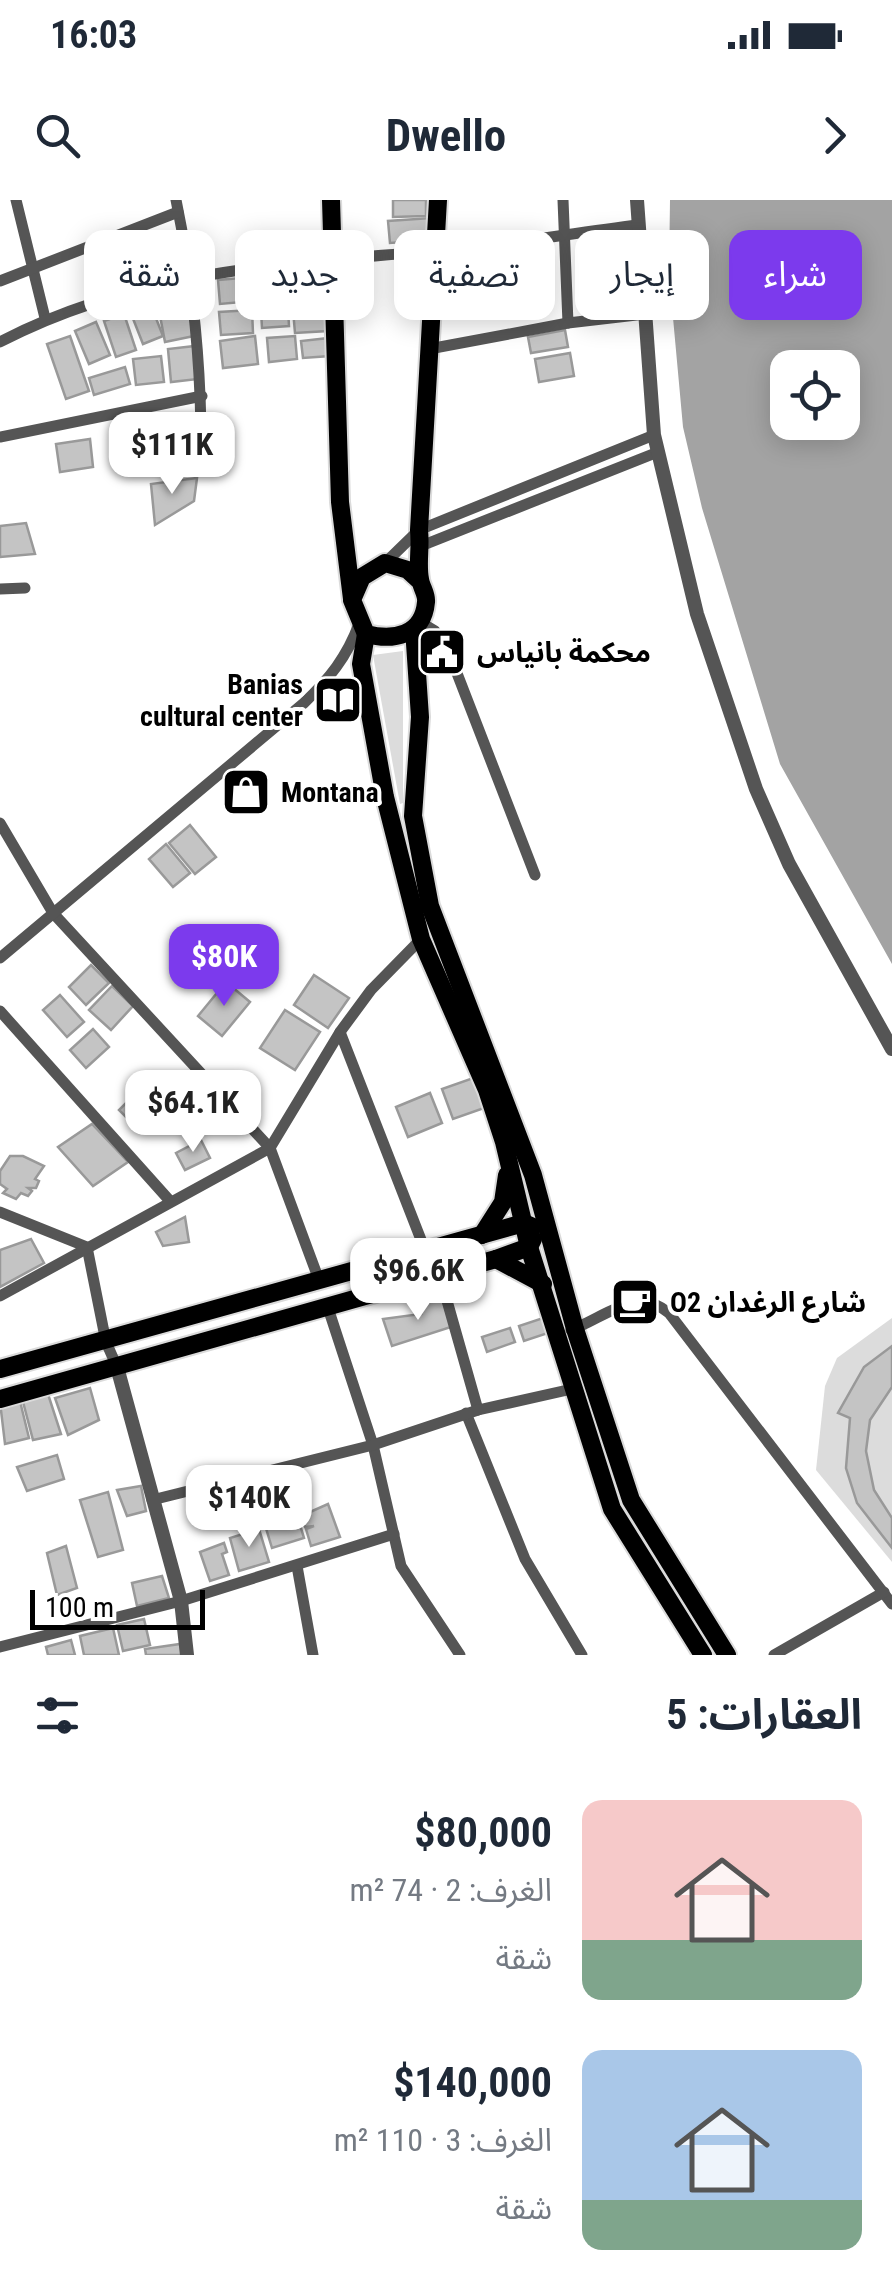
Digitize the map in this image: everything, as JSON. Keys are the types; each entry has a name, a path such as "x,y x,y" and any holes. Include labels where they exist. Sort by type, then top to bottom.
{"main road":[{"path":"330,200 331,230"},
{"path":"438,200 438,230"},
{"path":"334,320 340,502 352,600 362,629 361,664 392,822 421,939 486,1090 543,1284 567,1325"},
{"path":"432,320 420,538 420,581 426,602 417,625 420,717 413,816 430,906 533,1175 567,1325 572,1389 612,1509 703,1655"},
{"path":"352,600 362,577 385,563 408,570 420,581"},
{"path":"362,629 392,639 417,625"},
{"path":"392,822 413,816"},
{"path":"482,1235 503,1202 508,1165"},
{"path":"533,1175 530,1233 560,1302 631,1500 727,1655"},
{"path":"0,1369 482,1235 530,1233"},
{"path":"0,1399 496,1260 530,1233"},
{"path":"496,1260 543,1284"}],"street":[{"path":"16,200 45,318"},
{"path":"563,200 568,323"},
{"path":"637,200 638,230"},
{"path":"0,281 177,206"},
{"path":"555,235 638,225"},
{"path":"0,342 45,318 84,307"},
{"path":"196,320 202,396 201,462"},
{"path":"429,349 594,320"},
{"path":"645,320 658,452 697,614 756,789 789,864 892,1050"},
{"path":"0,436 202,396"},
{"path":"385,563 420,538 654,435"},
{"path":"420,538 658,452"},
{"path":"0,589 25,588"},
{"path":"417,625 434,630 448,650 535,875"},
{"path":"0,958 304,704 331,677 362,629"},
{"path":"0,823 20,864 53,913 270,1148 318,1280"},
{"path":"0,1296 270,1148 340,1032 371,990 421,939"},
{"path":"0,1011 170,1202"},
{"path":"340,1032 425,1250"},
{"path":"0,1212 87,1247"},
{"path":"87,1247 106,1342 117,1368 182,1602 187,1655"},
{"path":"440,1276 472,1412 525,1559 582,1655"},
{"path":"567,1325 647,1299 670,1313 892,1604"},
{"path":"328,1308 373,1445 401,1566 460,1655"},
{"path":"152,1500 373,1445 472,1412 572,1389"},
{"path":"0,1647 182,1602 394,1534"},
{"path":"298,1566 313,1655"},
{"path":"774,1655 884,1592"}],"shaded area":[{"path":"670,200 892,200 892,964 780,764 702,508 683,427 673,320 709,320 709,230 670,230"},
{"path":"403,651 403,803 400,804 373,655"},
{"path":"892,1318 892,1562 816,1470 825,1386 837,1358"}],"building":[{"path":"393,200 426,200 426,216 393,217"},
{"path":"431,218 432,230 394,230 394,243 390,243 388,221"},
{"path":"235,279 235,303 220,304 218,280"},
{"path":"235,311 235,320 252,320 253,333 221,335 219,312"},
{"path":"126,320 136,350 116,357 104,321"},
{"path":"134,320 157,320 163,336 143,344"},
{"path":"161,320 191,320 194,336 165,342"},
{"path":"262,320 289,320 289,326 262,328"},
{"path":"294,320 328,320 328,331 295,333"},
{"path":"96,322 110,355 89,364 75,331"},
{"path":"565,330 568,347 531,353 528,337"},
{"path":"70,336 89,391 66,399 47,344"},
{"path":"255,336 258,364 223,368 220,341"},
{"path":"295,336 297,359 269,362 267,338"},
{"path":"329,338 330,356 303,358 301,341"},
{"path":"195,346 198,379 171,382 168,349"},
{"path":"570,353 574,376 539,382 535,359"},
{"path":"161,356 164,382 136,385 133,359"},
{"path":"125,367 130,384 94,395 89,378"},
{"path":"90,439 93,467 60,472 56,444"},
{"path":"197,478 194,501 155,525 151,484"},
{"path":"26,523 35,554 0,557 0,526"},
{"path":"190,825 216,857 195,874 169,843"},
{"path":"166,844 190,873 173,887 149,859"},
{"path":"91,965 109,983 86,1005 69,987"},
{"path":"314,975 349,998 328,1028 294,1005"},
{"path":"226,982 250,1002 222,1036 198,1016"},
{"path":"112,986 133,1006 111,1030 89,1010"},
{"path":"60,995 84,1022 67,1037 43,1010"},
{"path":"285,1010 320,1032 295,1070 260,1048"},
{"path":"93,1029 109,1047 86,1068 70,1050"},
{"path":"476,1077 487,1107 453,1119 442,1089"},
{"path":"147,1082 169,1104 141,1132 119,1110"},
{"path":"430,1093 442,1123 408,1137 396,1107"},
{"path":"92,1124 128,1162 93,1186 58,1147"},
{"path":"201,1140 210,1158 185,1170 176,1153"},
{"path":"10,1156 23,1156 44,1166 35,1179 39,1181 36,1188 28,1188 32,1191 28,1196 21,1193 16,1199 3,1193 7,1189 0,1184 0,1171"},
{"path":"185,1217 189,1242 163,1246 156,1232"},
{"path":"31,1239 44,1263 0,1287 0,1250"},
{"path":"442,1298 451,1327 392,1346 383,1319 421,1314 419,1305"},
{"path":"546,1317 551,1332 524,1341 519,1326"},
{"path":"510,1328 515,1342 487,1352 482,1337"},
{"path":"892,1346 892,1387 870,1420 866,1451 874,1490 892,1518 892,1548 857,1503 846,1468 850,1418 838,1413 864,1367"},
{"path":"90,1388 99,1420 68,1435 55,1398"},
{"path":"47,1391 61,1434 33,1440 22,1398"},
{"path":"19,1397 29,1438 5,1444 0,1402"},
{"path":"57,1455 64,1479 27,1491 17,1467"},
{"path":"141,1486 146,1511 127,1516 117,1490"},
{"path":"108,1492 123,1550 98,1557 80,1500"},
{"path":"328,1504 340,1537 311,1546 306,1529 314,1526 305,1527 301,1516"},
{"path":"297,1515 304,1538 272,1548 265,1525"},
{"path":"259,1529 269,1562 239,1571 230,1538"},
{"path":"224,1543 227,1552 222,1554 229,1575 210,1581 200,1552"},
{"path":"66,1546 77,1588 57,1595 47,1553"},
{"path":"162,1576 169,1598 137,1606 132,1583"},
{"path":"144,1619 150,1645 123,1651 117,1625"},
{"path":"113,1628 119,1655 84,1655 80,1636"},
{"path":"71,1640 75,1655 48,1655 46,1647"},
{"path":"180,1644 182,1655 146,1655 145,1649"}],"place":[{"name":"محكمة بانياس","path":"442,652"},
{"name":"Banias cultural center","path":"338,700"},
{"name":"Montana","path":"246,792"},
{"name":"O2 شارع الرغدان","path":"635,1302"}]}
